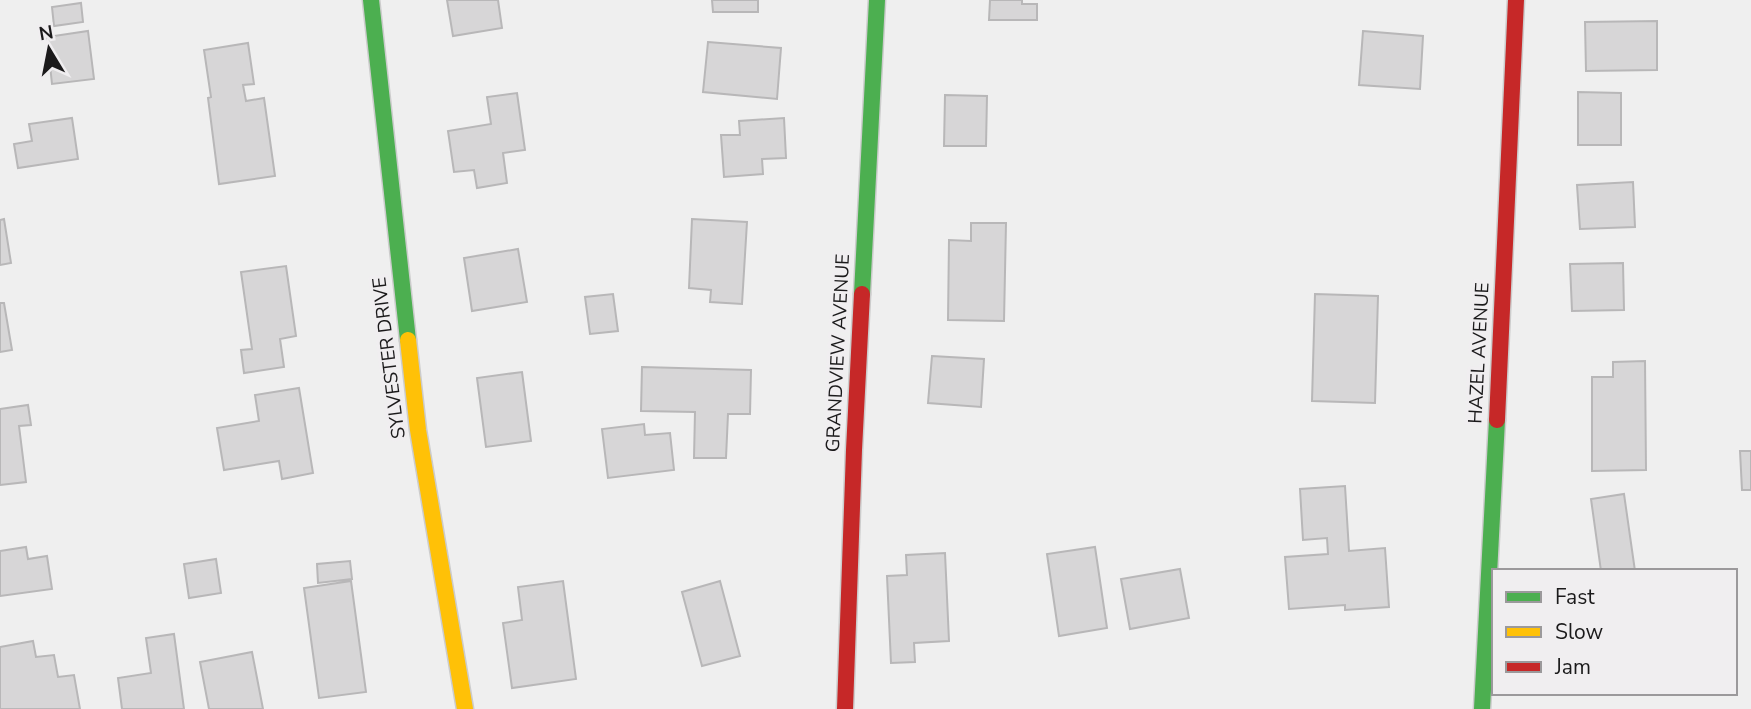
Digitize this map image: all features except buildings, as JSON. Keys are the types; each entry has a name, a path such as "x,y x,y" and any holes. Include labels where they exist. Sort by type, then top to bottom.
{"street":[{"name":"SYLVESTER DRIVE","path":"371,0 418,430 465,709"},
{"name":"GRANDVIEW AVENUE","path":"845,709 854,450 877,0"},
{"name":"HAZEL AVENUE","path":"1482,709 1516,0"}],"traffic: fast":[{"path":"371,0 408,340"},
{"path":"862,294 877,0"},
{"path":"1482,709 1497,420"}],"traffic: slow":[{"path":"408,340 418,430 465,709"}],"traffic: jam":[{"path":"1497,420 1516,0"},
{"path":"845,709 862,294"}]}
